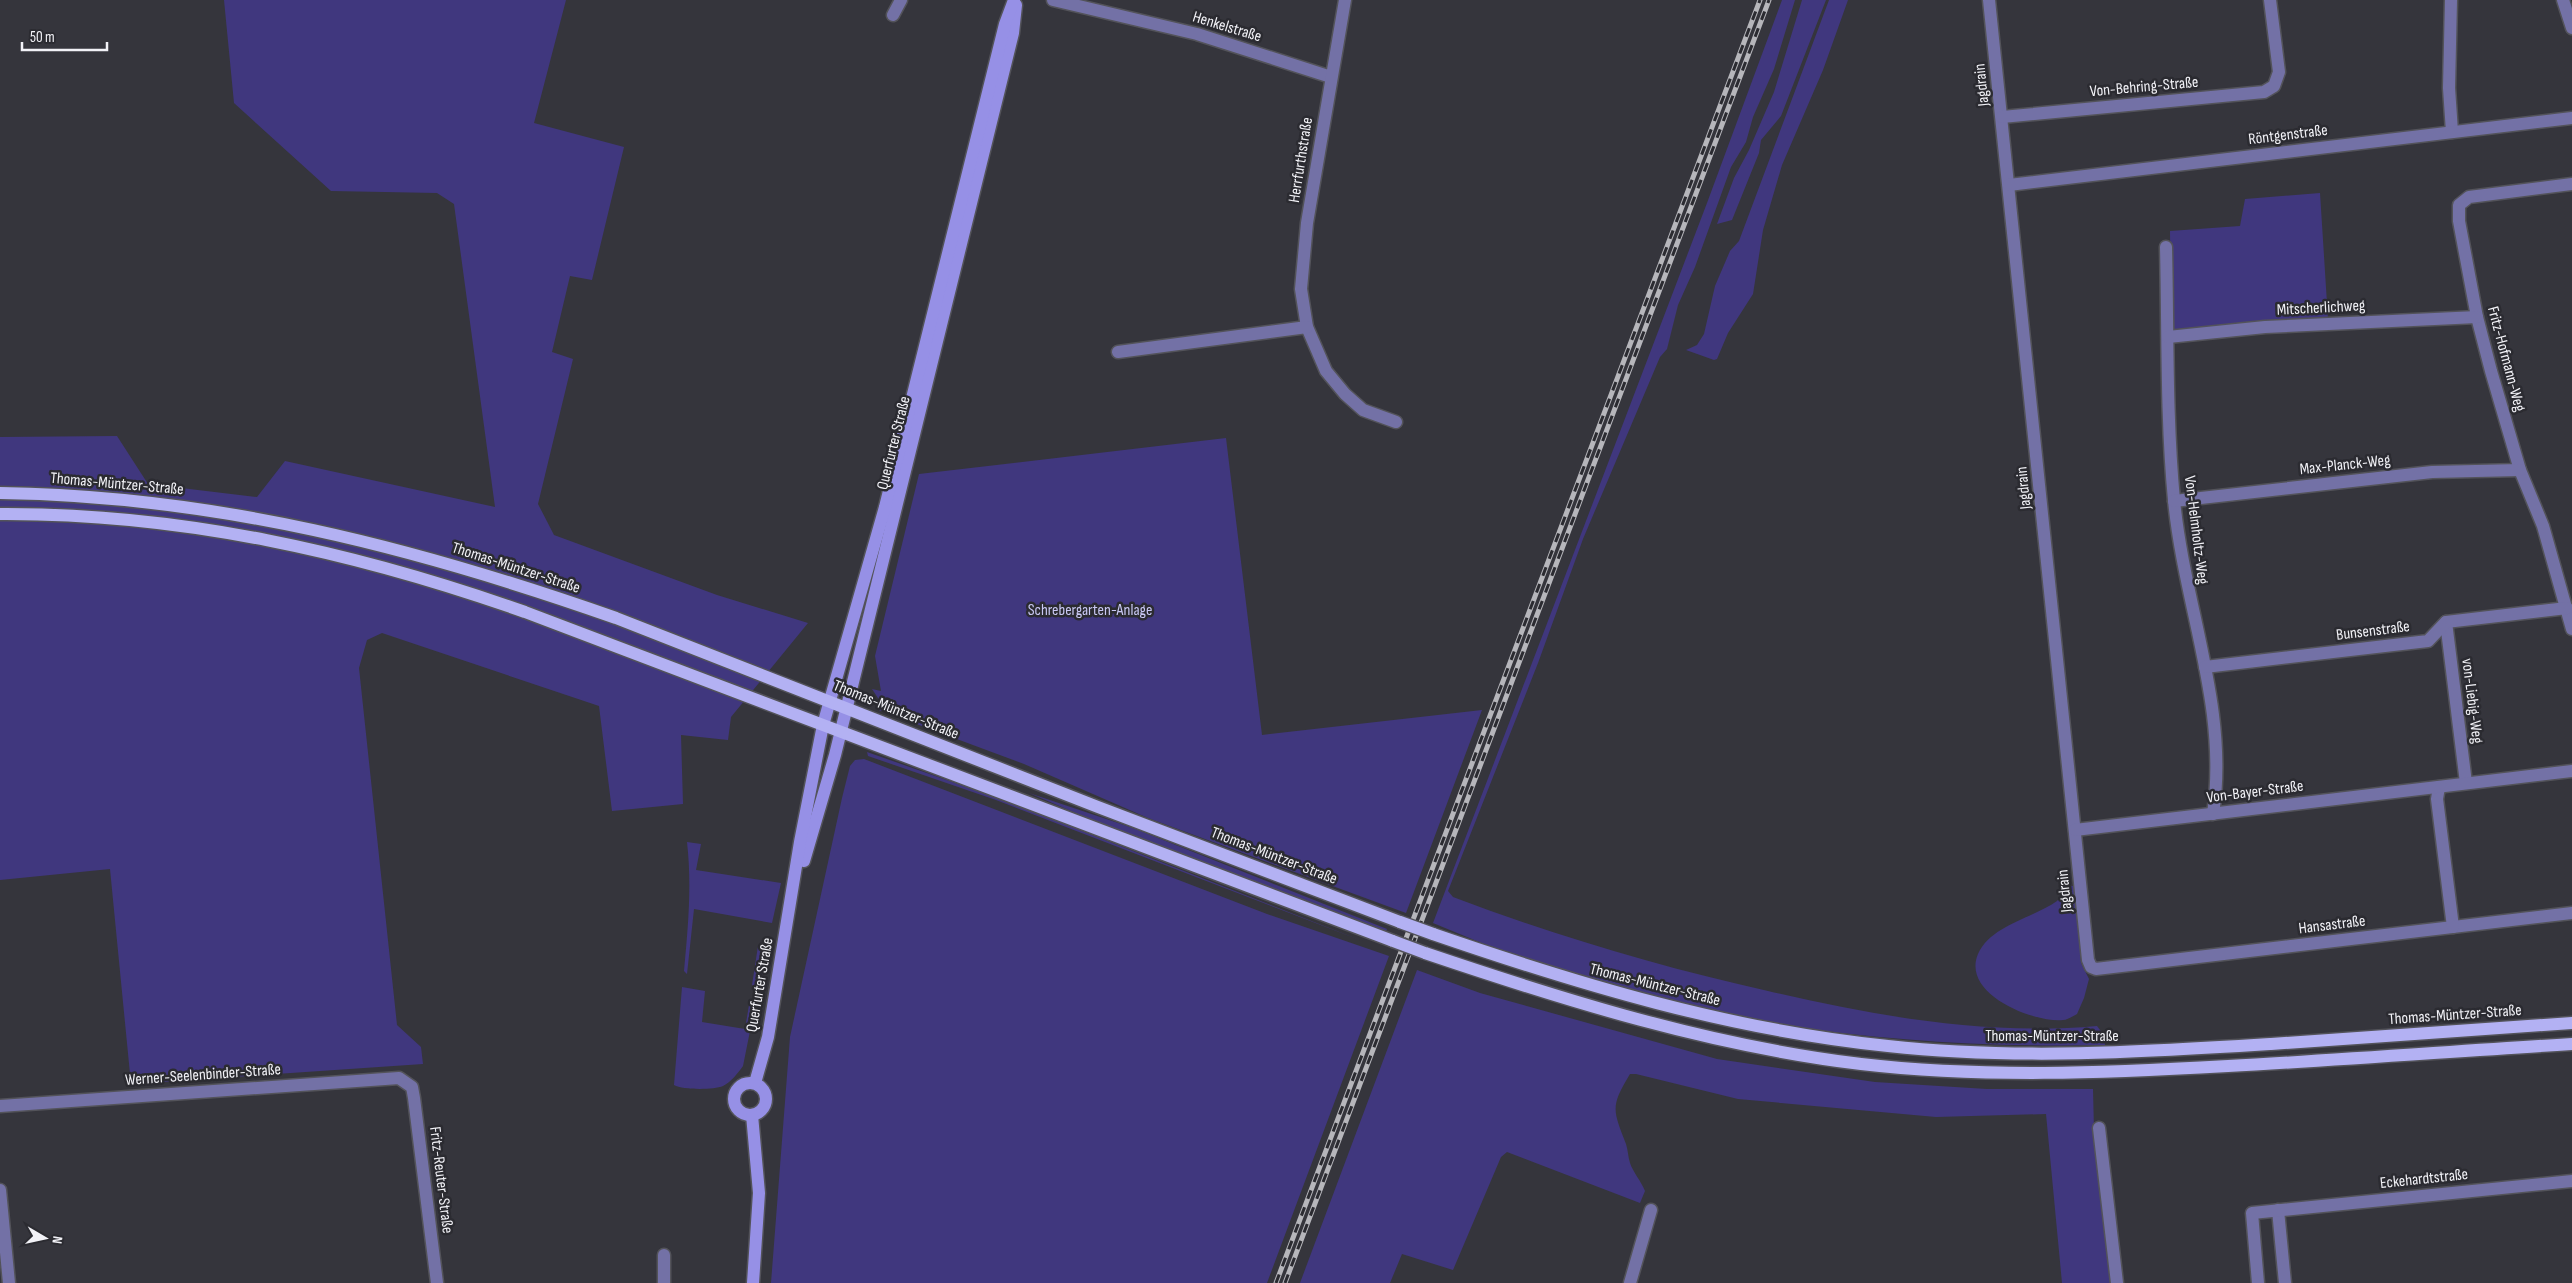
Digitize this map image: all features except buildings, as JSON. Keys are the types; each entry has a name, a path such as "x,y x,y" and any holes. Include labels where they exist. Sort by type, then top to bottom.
{"main road":[{"name":"Querfurter Straße","path":"755,1083 768,1037 794,891 800,842 822,725 885,507 1005,24 1015,0"},
{"name":"Querfurter Straße","path":"794,891 846,708 1013,33 1015,0"},
{"name":"Thomas-Müntzer-Straße","path":"0,493 125,499 200,508 273,520 438,560 543,592 1433,934 1545,972 1645,1001 1774,1029 1890,1047 2067,1054 2193,1049 2572,1023"},
{"path":"0,514 128,519 204,528 348,557 409,573 525,612 1425,953 1573,1002 1694,1034 1821,1058 1918,1069 2020,1074 2127,1072 2572,1044"},
{"path":"744,1083 755,1083 763,1089 766,1098 764,1108 752,1115 739,1112 735,1107 733,1096 735,1091 744,1083"},
{"path":"752,1115 759,1193 753,1283"}],"street":[{"path":"893,15 902,0"},
{"name":"Henkelstraße","path":"1052,0 1197,34 1331,77"},
{"name":"Herrfurthstraße","path":"1345,0 1303,252 1302,289 1307,327 1326,371 1345,394 1363,410 1396,422"},
{"name":"Jagdrain","path":"1989,0 2088,960 2091,967 2096,969"},
{"name":"Von-Behring-Straße","path":"2002,117 2264,92 2274,86 2279,72 2270,0"},
{"path":"2451,0 2449,79 2452,132"},
{"path":"2563,0 2572,28"},
{"name":"Röntgenstraße","path":"2009,185 2572,118"},
{"name":"Fritz-Hofmann-Weg","path":"2572,184 2469,197 2459,206 2459,221 2477,317 2520,470 2543,526 2572,630"},
{"name":"Von-Helmholtz-Weg","path":"2166,247 2174,501 2186,584 2213,711 2217,752 2217,786 2212,814"},
{"name":"Mitscherlichweg","path":"2168,337 2265,327 2477,317"},
{"path":"1118,352 1307,327"},
{"name":"Max-Planck-Weg","path":"2174,501 2432,472 2520,470"},
{"path":"2446,622 2567,608"},
{"name":"Bunsenstraße","path":"2205,667 2428,641 2446,622"},
{"name":"von-Liebig-Weg","path":"2446,622 2466,783"},
{"name":"Von-Bayer-Straße","path":"2075,830 2572,770"},
{"path":"2439,787 2437,799 2453,927"},
{"name":"Hansastraße","path":"2096,969 2572,913"},
{"name":"Werner-Seelenbinder-Straße","path":"0,1106 391,1078 399,1078 408,1082"},
{"name":"Fritz-Reuter-Straße","path":"408,1082 412,1087 414,1098 437,1283"},
{"path":"2099,1128 2117,1283"},
{"name":"Eckehardtstraße","path":"2258,1283 2252,1213 2572,1181"},
{"path":"0,1190 9,1283"},
{"path":"1630,1283 1651,1210"},
{"path":"2278,1210 2285,1283"},
{"path":"664,1255 664,1283"}],"green space":[{"path":"224,0 566,0 534,123 624,147 592,280 570,276 552,352 573,359 538,504 554,535 717,595 808,623 731,717 728,740 681,735 683,804 612,811 599,706 382,633 367,640 359,668 397,1025 421,1047 423,1064 131,1084 110,869 0,880 0,437 117,436 148,484 257,497 285,461 495,507 454,204 437,193 331,191 234,103"},
{"path":"1782,0 1795,0 1774,69 1753,117 1746,142 1731,167 1695,267 1678,305 1667,349 1660,357 1583,539 1538,663 1448,891 1453,897 1570,938 1728,982 1808,1000 1931,1022 2014,1028 2097,1026 2103,1034 2105,1045 1964,1043 1893,1038 1752,1020 1614,988 1518,957 1433,923 1707,203"},
{"path":"1802,0 1826,0 1781,116 1761,140 1759,153 1732,220 1717,224 1734,178 1749,150 1774,92"},
{"path":"1829,0 1848,0 1823,70 1782,165 1763,230 1753,294 1728,333 1717,359 1714,360 1686,350 1697,345 1704,334 1715,286 1730,251 1739,241"},
{"path":"2320,193 2328,319 2171,332 2170,231 2240,226 2245,199"},
{"name":"Schrebergarten-Anlage","path":"1226,438 1262,735 1482,710 1406,913 1148,818 1024,764 876,709 880,701 872,689 881,691 875,656 919,474"},
{"path":"867,752 998,798 1365,942 996,800 868,756"},
{"path":"864,759 1267,914 1389,956 1267,1283 771,1283 790,1037 850,766 855,760"},
{"path":"1029,793 1133,828 1387,929 1385,934 1148,844"},
{"path":"687,842 701,844 696,870 781,883 772,923 694,909 687,974 684,971 689,891"},
{"path":"2076,885 2081,963 2089,979 2077,1014 2065,1020 2050,1020 2035,1017 2003,1003 1980,982 1976,968 1978,954 1984,944 2002,929 2058,900 2063,890"},
{"path":"768,944 758,993 752,985 758,946"},
{"path":"1417,970 1480,993 1717,1059 1875,1082 1987,1089 2093,1089 2094,1131 2110,1283 2062,1283 2046,1114 1936,1117 1738,1099 1630,1074 1619,1094 1616,1116 1627,1146 1630,1163 1645,1191 1640,1203 1507,1152 1501,1157 1453,1270 1402,1254 1390,1283 1300,1283"},
{"path":"682,987 705,991 702,1022 745,1029 750,999 755,1006 743,1066 732,1080 723,1086 698,1089 674,1085"}],"railway":[{"path":"1276,1283 1760,0"},
{"path":"1285,1283 1769,0"}]}
